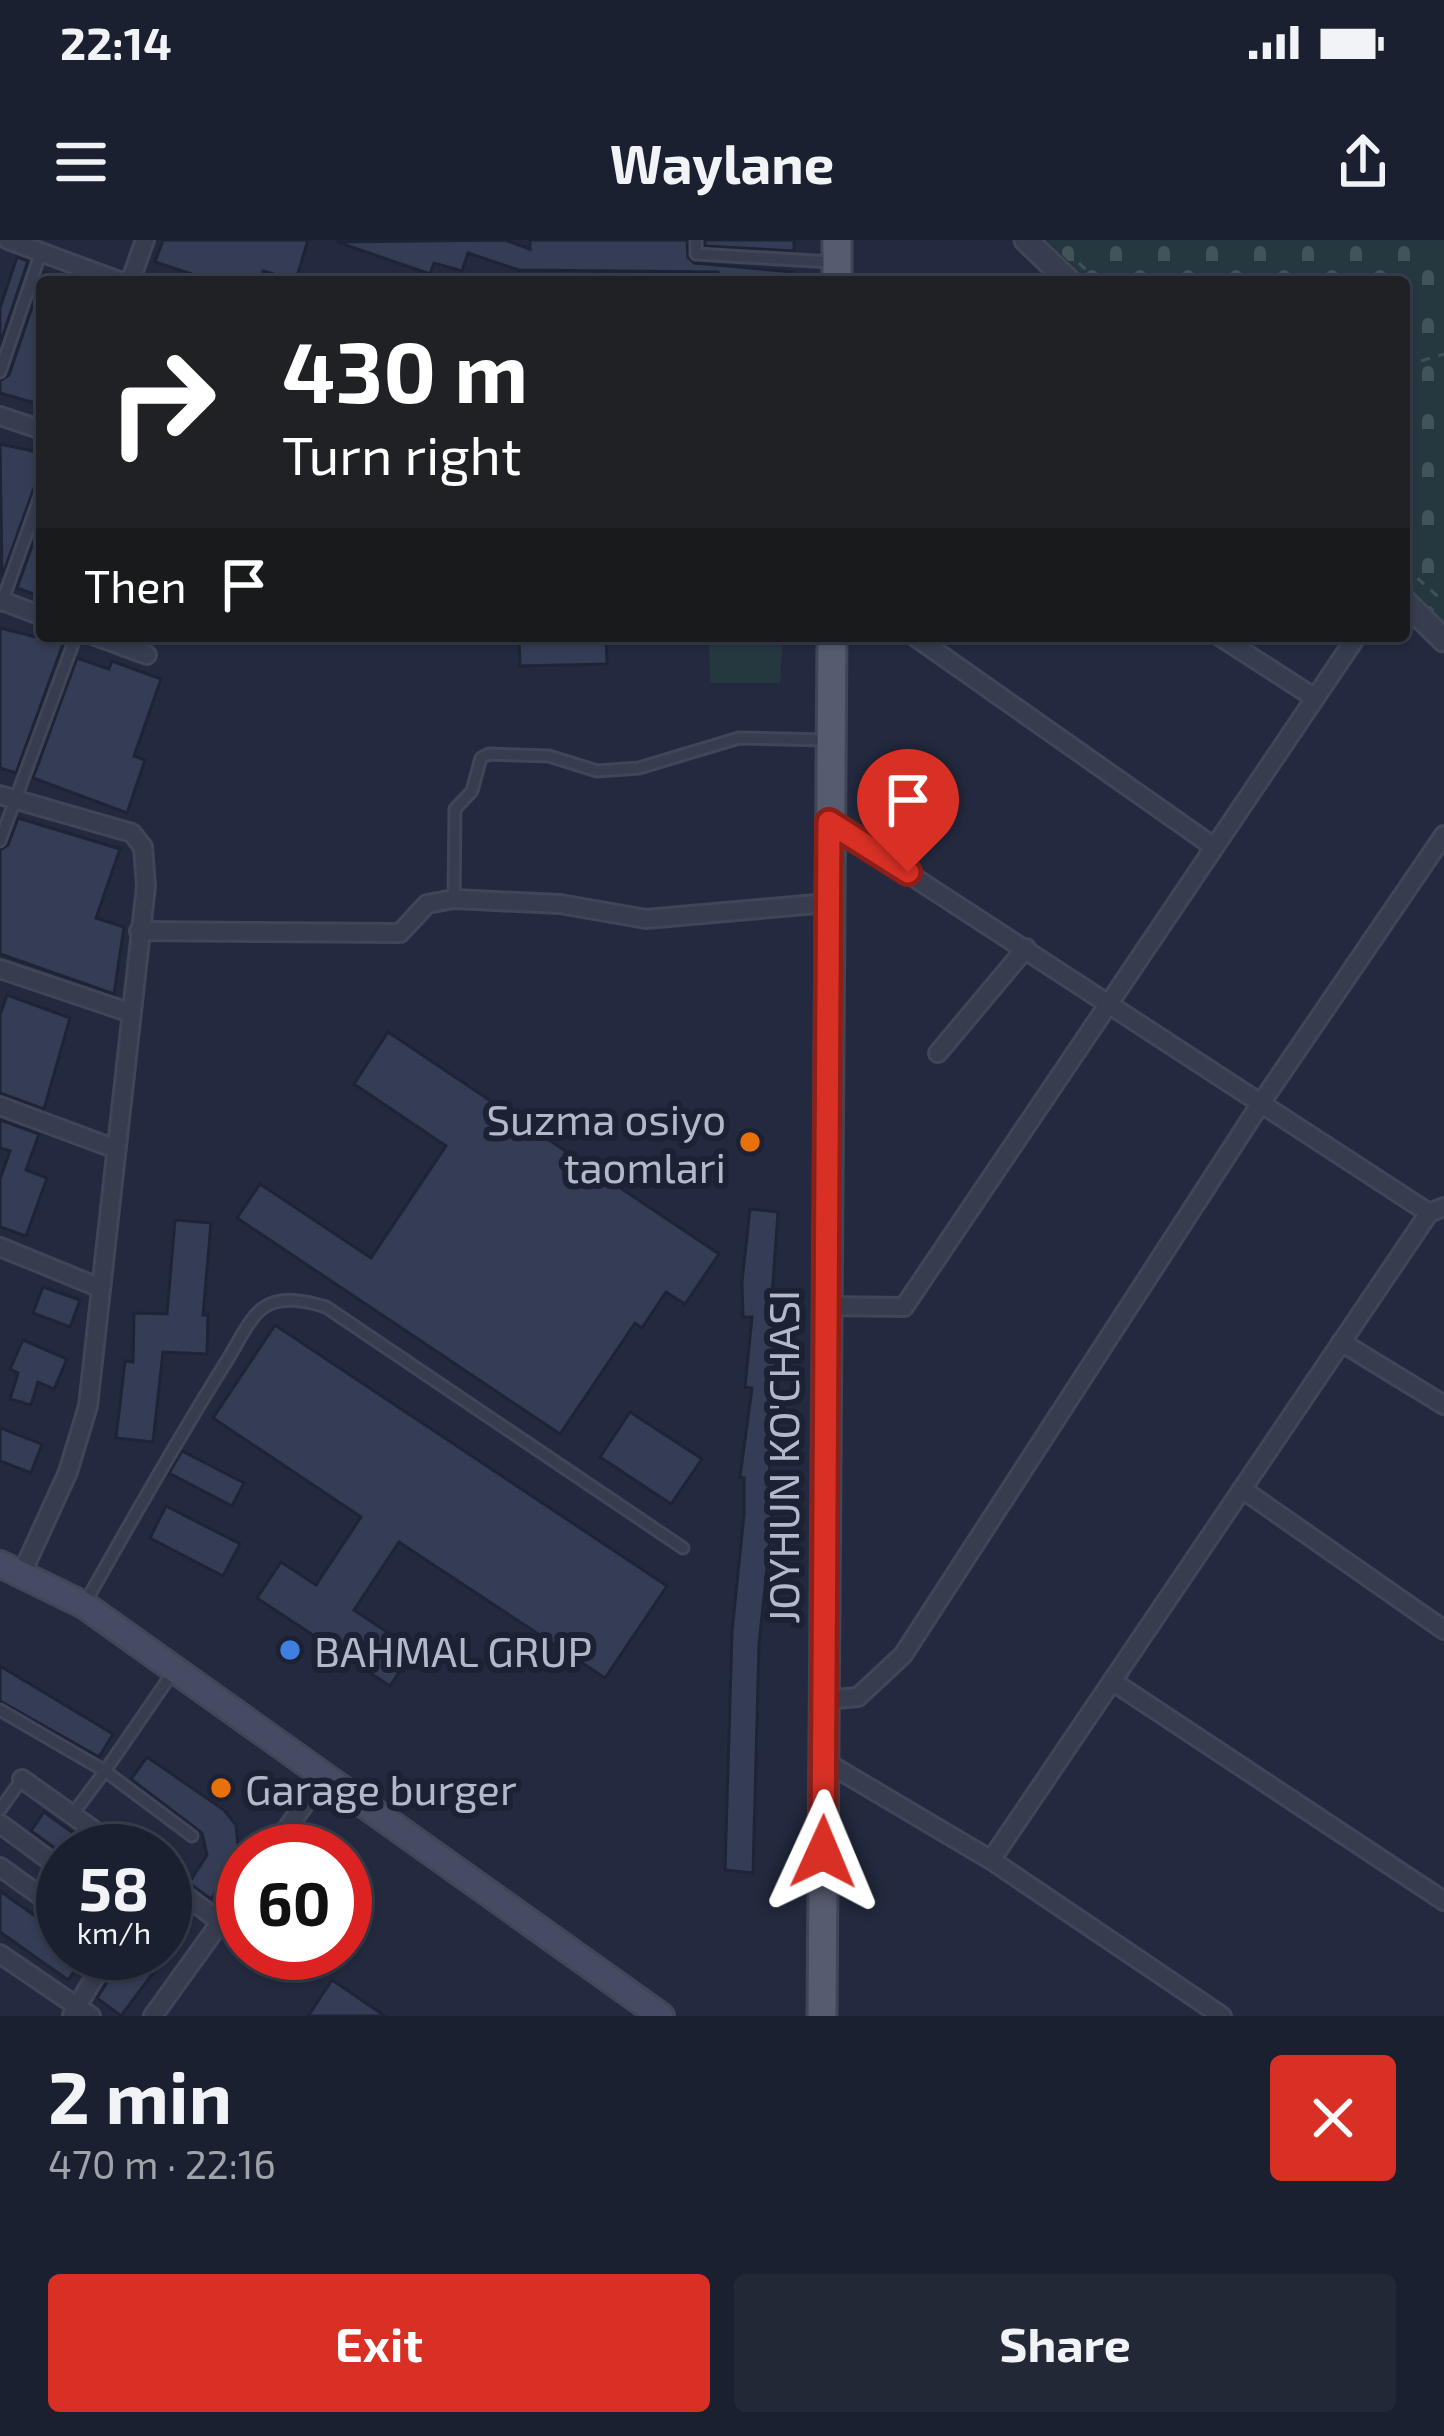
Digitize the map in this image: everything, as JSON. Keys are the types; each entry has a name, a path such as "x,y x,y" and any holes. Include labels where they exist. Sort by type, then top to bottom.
{"main road":[{"name":"JOYHUN KO'CHASI","path":"825,2007 823,1306 832,642"},
{"path":"11,1569 84,1605 657,2015"},
{"path":"811,2016 825,2007"}],"street":[{"path":"8,240 106,276"},
{"path":"125,276 145,240"},
{"path":"1026,240 1064,276"},
{"path":"0,416 36,428"},
{"path":"1,603 36,614"},
{"path":"1410,607 1444,640"},
{"path":"111,642 147,656"},
{"path":"922,642 1214,848"},
{"path":"1228,642 1315,698"},
{"path":"823,1306 904,1307 1353,642"},
{"path":"7,797 132,833 143,847 146,886 128,1012 88,1406 68,1472 11,1569"},
{"path":"829,822 1436,1210 1341,1342 991,1860"},
{"path":"825,1700 858,1697 903,1655 1261,1102 1444,835"},
{"path":"140,932 400,932 427,904 454,898 560,904 646,919 828,903"},
{"path":"938,1053 1026,948"},
{"path":"2,975 128,1012"},
{"path":"0,1106 113,1148"},
{"path":"0,1247 98,1287"},
{"path":"1341,1342 1444,1406"},
{"path":"1242,1490 1444,1630"},
{"path":"1112,1681 1444,1901"},
{"path":"824,1761 991,1860 1222,2016"},
{"path":"290,1824 323,1778"},
{"path":"22,1779 85,1824"},
{"path":"0,1824 36,1850"},
{"path":"0,1867 36,1893"},
{"path":"153,2016 216,1929"},
{"path":"0,1954 80,2013 96,1980"}],"lane":[{"path":"696,240 696,254 837,261"},
{"path":"0,372 41,252"},
{"path":"1,603 36,507"},
{"path":"0,842 7,797 73,642"},
{"path":"454,898 454,809 472,790 482,758 489,754 549,755 597,771 639,769 739,739 831,741"},
{"path":"84,1605 166,1456 260,1310 278,1301 304,1300 326,1307 683,1548"},
{"path":"72,1815 173,1672"},
{"path":"0,1710 105,1772 176,1824"},
{"path":"0,1810 22,1779"}],"path":[{"path":"1410,364 1444,354"},
{"path":"1410,571 1444,602"}],"green space":[{"path":"1047,240 1444,240 1444,622 1410,590 1410,276 1084,276"},
{"path":"709,642 783,642 780,683 710,683"}],"building":[{"path":"163,240 308,240 297,276 263,271 262,276 198,276 155,262"},
{"path":"505,240 530,249 530,240 687,240 688,257 694,263 794,272 718,276 718,272 519,270 468,253 462,271 434,263 430,274 337,242"},
{"path":"705,240 794,240 794,251 705,246"},
{"path":"17,257 28,261 0,344 0,308"},
{"path":"36,296 36,403 0,393 0,381 9,375"},
{"path":"0,444 36,452 36,486 2,577"},
{"path":"36,535 36,595 17,588"},
{"path":"0,628 36,637 36,642 63,644 16,773 0,768"},
{"path":"519,642 606,642 607,664 520,666"},
{"path":"77,658 109,669 112,661 161,679 134,756 145,760 127,813 33,778"},
{"path":"18,818 120,849 96,918 124,927 114,994 0,954 0,850 8,845"},
{"path":"7,995 70,1018 44,1109 0,1093 0,1015"},
{"path":"388,1032 719,1254 685,1304 666,1292 642,1328 635,1323 560,1434 237,1218 260,1184 371,1258 446,1146 354,1084"},
{"path":"0,1120 39,1134 26,1170 47,1178 26,1236 0,1227 0,1179 10,1151 0,1148"},
{"path":"750,1209 778,1212 770,1324 779,1325 772,1401 779,1402 767,1485 771,1485 772,1521 759,1644 753,1873 725,1870 732,1632 744,1514 744,1478 740,1477 752,1388 745,1387 752,1317 743,1317 742,1282"},
{"path":"175,1220 211,1223 203,1315 208,1315 207,1354 163,1352 153,1442 116,1438 125,1361 133,1362 134,1313 167,1314"},
{"path":"43,1287 80,1300 70,1327 33,1313"},
{"path":"275,1325 667,1586 605,1678 399,1542 354,1610 414,1650 390,1686 257,1598 281,1562 316,1585 361,1517 213,1418"},
{"path":"23,1340 67,1359 54,1389 38,1382 31,1405 10,1399 18,1373 10,1369"},
{"path":"630,1412 702,1459 671,1504 600,1457"},
{"path":"0,1428 42,1444 31,1473 0,1461"},
{"path":"182,1451 244,1483 232,1506 169,1473"},
{"path":"166,1506 240,1544 223,1576 150,1538"},
{"path":"0,1666 113,1734 99,1757 0,1701"},
{"path":"147,1757 224,1810 235,1824 216,1824 216,1891 211,1899 192,1885 207,1855 202,1833 131,1779"},
{"path":"44,1812 61,1824 36,1824 36,1835 31,1831"},
{"path":"0,1891 36,1917 36,1957 0,1932"},
{"path":"109,1980 148,1980 121,2016 97,1998"},
{"path":"332,1980 385,2016 308,2016"}],"place":[{"name":"Suzma osiyo taomlari","path":"750,1142"},
{"name":"BAHMAL GRUP","path":"290,1650"},
{"name":"Garage burger","path":"221,1788"}],"route":[{"path":"823,1852 829,822 908,872"}]}
